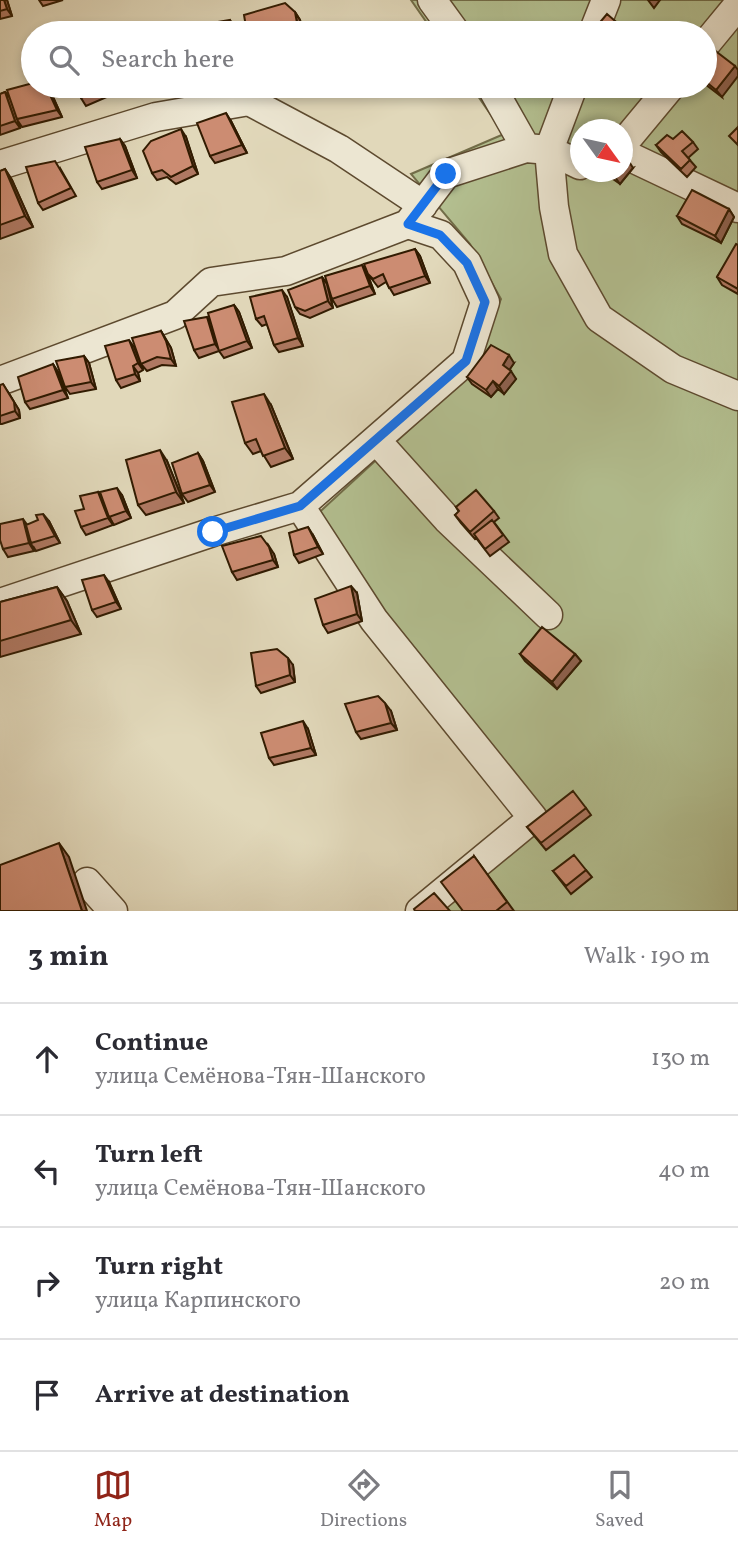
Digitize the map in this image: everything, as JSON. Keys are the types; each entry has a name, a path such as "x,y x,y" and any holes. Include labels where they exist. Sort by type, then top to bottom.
{"street":[{"path":"432,0 447,21"},
{"path":"598,21 606,0"},
{"path":"717,30 738,5"},
{"path":"500,98 538,149 554,207 563,254 599,318 673,369 738,396"},
{"path":"538,149 566,98"},
{"path":"633,132 661,98"},
{"path":"0,165 156,117 248,101 339,149 440,235 467,263 485,302 466,361 300,506 0,603"},
{"path":"0,381 175,315 211,282 286,271 415,215 446,174 538,149 570,161"},
{"path":"633,158 738,208"},
{"path":"376,440 447,519 548,615"},
{"path":"300,506 374,620 533,818 420,911"},
{"path":"87,882 113,911"}],"green space":[{"path":"411,0 738,0 738,911 426,911 532,834 300,530 470,374 501,299 470,244 411,174 504,134 479,98 717,98 717,21 426,21"}],"building":[{"path":"0,0 4,0 7,9 0,11"},
{"path":"285,3 295,12 297,21 245,21 244,15"},
{"path":"607,14 615,21 601,21"},
{"path":"717,52 735,66 717,89"},
{"path":"21,86 21,98 52,98 57,110 17,119 7,90"},
{"path":"5,92 15,121 0,126 0,94"},
{"path":"226,113 242,145 210,156 197,123"},
{"path":"738,127 738,145 729,136"},
{"path":"181,129 193,166 171,177 162,170 152,173 143,151 151,141"},
{"path":"682,131 693,142 682,151 690,160 681,169 656,145 667,135 673,139"},
{"path":"120,139 132,170 97,182 85,147"},
{"path":"55,161 71,188 38,203 26,167"},
{"path":"5,169 25,216 0,225 0,171"},
{"path":"692,190 729,209 715,236 677,216"},
{"path":"736,244 738,245 738,289 717,277"},
{"path":"415,249 425,276 389,288 383,274 373,279 368,274 364,264"},
{"path":"362,265 370,286 332,299 325,276"},
{"path":"322,277 328,301 305,311 295,307 288,290"},
{"path":"282,290 298,338 274,345 264,316 256,319 250,297"},
{"path":"234,305 247,341 219,351 208,313"},
{"path":"207,317 215,344 194,350 184,321"},
{"path":"161,331 171,359 157,357 141,364 132,338"},
{"path":"129,340 138,363 133,366 135,374 116,380 105,346"},
{"path":"491,345 509,355 503,365 511,371 499,386 493,381 486,390 467,377"},
{"path":"84,356 91,382 65,387 56,361"},
{"path":"53,364 63,390 25,402 18,377"},
{"path":"3,384 14,402 15,411 0,416 0,385"},
{"path":"264,394 285,448 263,456 256,439 245,443 232,402"},
{"path":"160,450 176,492 138,505 126,460"},
{"path":"198,453 210,485 182,494 172,463"},
{"path":"117,488 126,511 109,517 100,492"},
{"path":"476,490 494,511 470,532 455,515 459,511 456,507"},
{"path":"98,492 108,518 81,527 75,511 84,509 80,496"},
{"path":"43,514 55,536 31,543 26,525 38,520 36,515"},
{"path":"23,519 29,543 3,549 0,524"},
{"path":"492,520 503,535 485,549 474,534"},
{"path":"308,527 318,547 294,555 289,533"},
{"path":"261,536 269,547 273,560 232,572 222,546"},
{"path":"104,575 116,602 92,610 82,580"},
{"path":"351,586 357,614 323,625 315,599"},
{"path":"57,587 71,620 0,641 0,602"},
{"path":"542,627 575,654 552,682 520,654"},
{"path":"277,649 288,658 290,675 256,686 251,653"},
{"path":"378,696 385,703 391,723 356,732 345,704"},
{"path":"303,721 311,748 269,758 261,733"},
{"path":"573,791 586,808 541,843 527,827"},
{"path":"59,843 82,911 0,911 0,865"},
{"path":"574,855 586,870 566,886 553,871"},
{"path":"474,856 507,902 496,911 463,911 441,882"},
{"path":"434,893 450,911 415,911 414,909"}],"route":[{"path":"213,532 300,506 466,361 485,302 467,263 440,235 408,224 446,174"}]}
